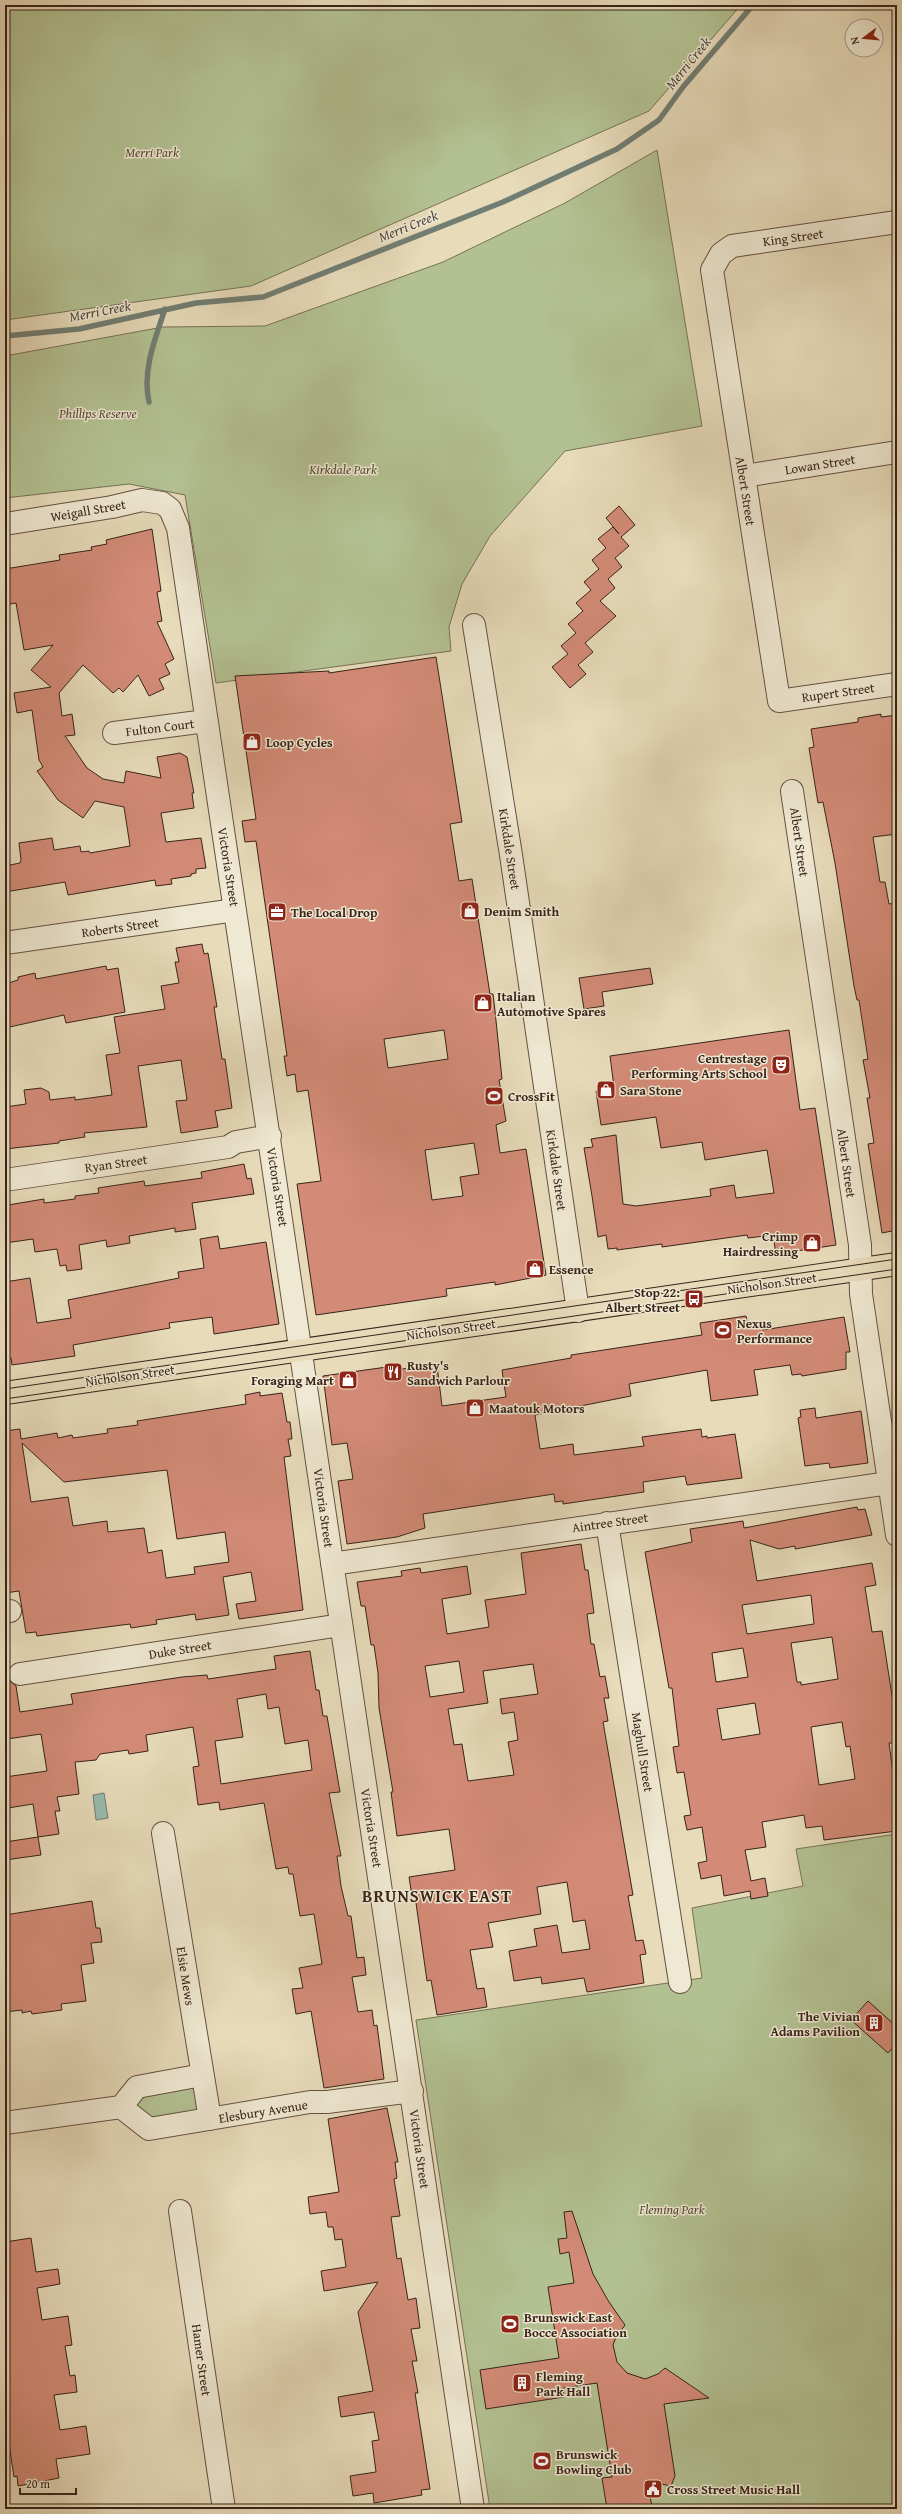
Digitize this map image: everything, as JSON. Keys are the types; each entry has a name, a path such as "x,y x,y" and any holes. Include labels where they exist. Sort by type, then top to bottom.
{"main road":[{"name":"Nicholson Street","path":"5,1393 897,1264"}],"street":[{"name":"King Street","path":"713,281 712,270 720,254 732,246 897,222"},
{"name":"Albert Street","path":"713,281 779,701"},
{"name":"Lowan Street","path":"744,476 897,452"},
{"name":"Weigall Street","path":"5,524 112,507 142,500 162,503 170,509"},
{"name":"Victoria Street","path":"170,509 178,528 302,1351 341,1625 412,2090 473,2509"},
{"name":"Kirkdale Street","path":"474,625 512,862 578,1311"},
{"name":"Rupert Street","path":"779,701 897,684"},
{"name":"Fulton Court","path":"114,733 206,721"},
{"name":"Albert Street","path":"792,791 857,1230 862,1294 897,1536"},
{"name":"Roberts Street","path":"5,943 235,910"},
{"name":"Ryan Street","path":"5,1180 228,1147 238,1151 270,1141"},
{"name":"Aintree Street","path":"332,1564 889,1483"},
{"name":"Maghull Street","path":"607,1523 680,1982"},
{"name":"Duke Street","path":"20,1674 341,1625"},
{"name":"Elsie Mews","path":"164,1833 210,2119"},
{"path":"5,2123 121,2107 137,2087 202,2075"},
{"name":"Elesbury Avenue","path":"121,2107 149,2129 310,2102 328,2102 412,2090"},
{"name":"Hamer Street","path":"180,2211 224,2509"}],"green space":[{"name":"Merri Park","path":"5,5 741,5 649,111 251,286 5,320"},
{"name":"Kirkdale Park","path":"657,150 702,426 565,451 490,536 462,584 449,627 451,651 216,683 185,495 129,484 5,498 5,356 163,327 265,326 443,262 565,203"},
{"name":"Fleming Park","path":"897,1834 897,2509 490,2509 416,2020 702,1978 692,1908 803,1886 796,1849"},
{"path":"197,2085 201,2101 197,2117 157,2124 136,2108 142,2093"}],"water":[{"path":"104,1793 108,1818 96,1820 93,1795"}],"building":[{"path":"619,506 635,525 621,537 629,546 615,558 622,567 608,579 615,588 600,601 616,616 585,643 593,652 578,665 586,674 570,688 552,667 568,654 561,646 576,633 568,624 583,611 576,603 591,590 584,582 599,569 592,560 606,548 598,539 613,527 619,534 606,518"},
{"path":"152,529 161,591 157,592 162,621 157,622 174,659 165,664 170,674 159,679 164,689 149,696 138,675 123,692 119,688 113,693 83,665 59,693 62,716 72,714 75,735 65,736 87,768 103,779 124,783 126,771 161,778 157,757 180,753 187,757 194,793 192,793 194,808 161,813 166,842 201,838 206,868 196,869 196,873 191,874 191,876 171,879 172,884 156,886 155,880 68,895 65,882 5,892 5,866 20,863 19,843 52,838 54,850 80,846 81,852 89,851 90,853 130,846 124,807 95,801 83,818 58,800 37,771 43,767 39,760 32,710 17,713 14,693 51,687 31,670 53,645 24,650 16,603 5,605 5,569 60,560 59,555 92,550 91,547 107,544 106,540"},
{"path":"436,657 462,822 450,824 459,881 472,879 490,994 493,994 502,1079 499,1080 506,1121 496,1125 500,1153 526,1149 546,1275 495,1285 495,1282 446,1289 447,1296 316,1315 297,1184 321,1181 308,1090 297,1092 295,1074 287,1076 284,1056 287,1056 256,841 245,842 242,821 256,819 235,676 329,671 329,673","holes":["444,1030 448,1059 388,1068 384,1039","474,1143 479,1174 460,1177 463,1196 432,1200 425,1150"]},
{"path":"881,714 881,717 897,715 897,834 873,837 880,882 885,882 889,904 897,903 897,984 893,985 897,1013 897,1230 882,1233 868,1144 874,1143 867,1098 870,1098 863,1060 868,1059 859,1000 857,1000 854,986 835,863 823,802 818,803 809,748 814,747 811,729 858,722 858,718"},
{"path":"202,944 204,954 208,953 217,1007 214,1007 222,1059 225,1059 232,1108 215,1111 218,1127 181,1133 176,1101 187,1100 181,1060 138,1066 147,1127 84,1133 85,1137 59,1141 59,1143 5,1149 5,1107 26,1104 24,1090 41,1088 49,1092 50,1100 75,1097 75,1100 112,1095 106,1055 120,1053 114,1017 165,1009 161,986 179,983 175,962 179,962 176,948"},
{"path":"106,966 107,970 118,968 125,1012 66,1023 64,1015 5,1028 5,984 18,980 18,977 35,973 36,979"},
{"path":"650,968 653,984 602,992 604,1006 584,1009 579,978"},
{"path":"789,1030 800,1110 815,1108 836,1245 776,1254 773,1235 748,1238 747,1235 662,1247 662,1244 617,1250 617,1248 608,1249 606,1235 598,1237 584,1148 593,1147 591,1139 616,1135 623,1204 636,1206 711,1196 710,1189 734,1185 736,1198 774,1193 767,1150 705,1160 702,1142 661,1148 656,1117 601,1125 596,1091 614,1087 610,1056"},
{"path":"244,1164 247,1179 251,1178 254,1194 192,1203 196,1229 175,1232 175,1228 129,1236 130,1243 107,1247 106,1240 79,1245 82,1269 67,1271 66,1265 60,1266 57,1249 35,1252 33,1239 5,1243 5,1209 9,1209 8,1205 44,1199 44,1203 75,1199 75,1196 99,1193 98,1188 144,1181 145,1186 202,1178 201,1172"},
{"path":"218,1236 220,1249 266,1242 279,1324 214,1334 212,1317 169,1323 170,1328 73,1345 75,1356 12,1365 11,1358 5,1359 5,1310 9,1309 5,1282 30,1278 37,1323 71,1318 68,1300 179,1278 178,1272 204,1268 200,1239"},
{"path":"746,1316 748,1327 762,1325 763,1330 844,1317 850,1352 846,1352 846,1369 802,1376 801,1374 792,1375 790,1365 754,1370 758,1395 711,1401 707,1370 629,1384 631,1396 535,1415 540,1449 573,1444 574,1455 644,1446 642,1437 701,1429 702,1437 707,1436 707,1438 735,1434 742,1478 687,1485 685,1476 643,1482 644,1492 563,1504 563,1501 555,1502 554,1494 423,1514 425,1528 397,1537 347,1544 338,1481 353,1479 347,1443 332,1445 323,1376 401,1365 402,1369 437,1365 442,1406 506,1397 502,1370 571,1358 571,1355 702,1335 700,1323"},
{"path":"260,1392 260,1396 282,1393 287,1422 290,1422 292,1439 288,1439 291,1456 284,1457 303,1610 239,1619 236,1604 256,1601 251,1572 223,1577 229,1615 196,1620 195,1614 156,1620 157,1624 131,1628 130,1624 37,1636 36,1632 26,1633 19,1591 5,1593 5,1431 20,1429 21,1439 57,1433 58,1438 72,1435 73,1438 108,1433 107,1429 138,1425 137,1421 246,1404 245,1395","holes":["22,1443 64,1482 167,1470 177,1539 225,1532 229,1562 194,1567 195,1574 166,1578 162,1550 148,1553 144,1528 108,1532 107,1521 73,1526 68,1497 31,1502"]},
{"path":"815,1408 816,1418 861,1411 868,1463 830,1468 829,1463 805,1466 798,1418 801,1417 800,1410"},
{"path":"857,1507 858,1510 865,1509 872,1535 795,1549 795,1546 779,1549 750,1540 757,1581 872,1563 876,1585 865,1587 872,1632 882,1631 897,1728 893,1730 895,1743 889,1743 893,1773 897,1773 897,1831 824,1840 822,1826 806,1828 804,1815 762,1822 766,1847 745,1850 751,1881 765,1878 768,1896 751,1899 750,1891 724,1896 721,1875 701,1879 698,1863 707,1861 702,1827 687,1830 684,1816 691,1815 684,1772 677,1773 673,1747 679,1746 672,1688 669,1688 645,1552 692,1542 690,1529 743,1521 744,1528","holes":["811,1595 814,1624 747,1634 742,1605","832,1637 838,1679 801,1685 801,1682 797,1682 791,1643","743,1648 748,1677 716,1682 712,1653","755,1703 760,1734 722,1740 717,1709","842,1722 846,1747 850,1746 855,1779 819,1785 811,1727"]},
{"path":"581,1544 585,1570 588,1570 594,1613 587,1614 591,1644 594,1644 600,1677 605,1676 609,1698 604,1698 608,1721 603,1722 633,1895 628,1896 636,1941 643,1940 646,1954 640,1955 644,1983 587,1992 584,1978 542,1984 541,1977 514,1981 509,1951 537,1946 534,1929 557,1925 562,1953 590,1949 585,1920 573,1922 567,1882 537,1887 541,1914 488,1923 493,1947 470,1950 477,1989 484,1988 487,2007 437,2015 431,1980 427,1981 415,1896 412,1896 409,1877 455,1870 449,1829 397,1836 391,1792 393,1792 379,1708 378,1673 374,1645 371,1645 365,1606 361,1606 357,1582 402,1576 401,1571 420,1568 421,1573 467,1566 471,1594 442,1599 447,1634 489,1627 485,1600 526,1594 521,1553","holes":["459,1661 464,1692 430,1697 425,1666","533,1664 538,1694 500,1699 502,1714 514,1712 518,1740 508,1742 514,1775 468,1781 462,1744 454,1745 448,1709 488,1703 483,1671"]},
{"path":"310,1651 316,1690 319,1690 323,1716 327,1716 340,1792 329,1793 341,1856 337,1856 341,1886 348,1916 351,1916 357,1958 364,1957 366,1975 352,1977 358,2012 372,2010 374,2026 377,2025 384,2079 324,2088 311,2011 296,2014 292,1989 303,1988 299,1968 322,1964 314,1914 300,1916 293,1874 289,1874 288,1867 276,1869 264,1803 220,1810 219,1802 198,1805 193,1767 199,1766 193,1727 146,1735 148,1751 129,1754 128,1750 100,1754 96,1760 75,1762 79,1794 57,1797 60,1811 55,1811 59,1834 38,1837 33,1804 8,1808 5,1777 47,1771 41,1734 7,1739 5,1671 8,1671 10,1681 16,1686 20,1712 73,1704 71,1694 182,1677 207,1675 208,1679 276,1669 274,1656","holes":["266,1694 268,1709 279,1707 285,1744 308,1740 312,1770 221,1784 215,1741 243,1737 237,1699"]},
{"path":"38,1837 41,1855 5,1860 5,1842"},
{"path":"92,1901 96,1928 100,1928 102,1942 91,1943 94,1963 81,1965 86,2001 61,2004 62,2010 32,2014 31,2011 22,2013 22,2010 5,2012 5,1915"},
{"name":"The Vivian Adams Pavilion","path":"868,2001 897,2027 897,2043 888,2053 851,2020"},
{"path":"387,2108 398,2162 395,2162 397,2178 394,2179 400,2216 391,2217 397,2259 401,2258 408,2300 416,2298 420,2328 411,2329 417,2361 412,2361 418,2393 415,2393 430,2489 421,2490 422,2495 374,2503 373,2493 353,2496 350,2476 376,2472 372,2441 379,2440 374,2412 341,2417 338,2397 373,2391 358,2312 378,2282 324,2291 321,2271 346,2267 342,2239 335,2240 333,2227 328,2227 326,2212 310,2214 308,2197 339,2192 328,2119"},
{"path":"572,2211 593,2274 609,2302 625,2325 616,2337 613,2345 617,2362 627,2373 645,2379 658,2374 665,2368 709,2398 664,2404 675,2476 671,2486 657,2483 657,2495 650,2496 652,2507 607,2509 602,2478 612,2477 597,2383 563,2388 564,2397 486,2409 480,2370 559,2358 548,2287 574,2283 569,2252 560,2254 558,2239 567,2238 564,2212"},
{"path":"31,2238 36,2272 58,2269 60,2284 37,2288 42,2320 68,2316 72,2345 65,2346 70,2376 75,2375 77,2392 54,2395 60,2430 86,2426 90,2454 56,2459 59,2478 18,2486 17,2476 14,2477 5,2418 5,2242"}],"waterway":[{"name":"Merri Creek","path":"5,336 79,329 196,303 263,297 503,202 617,149 659,120 683,87 753,5"},
{"path":"149,402 147,390 148,367 165,309"}],"tram line":[{"path":"5,1389 897,1259"},
{"path":"5,1399 897,1269"}],"place":[{"name":"Loop Cycles","path":"252,742"},
{"name":"Denim Smith","path":"470,911"},
{"name":"The Local Drop","path":"277,912"},
{"name":"Italian Automotive Spares","path":"483,1003"},
{"name":"Centrestage Performing Arts School","path":"781,1065"},
{"name":"Sara Stone","path":"606,1090"},
{"name":"CrossFit","path":"494,1096"},
{"name":"Crimp Hairdressing","path":"812,1243"},
{"name":"Essence","path":"535,1269"},
{"name":"Stop 22: Albert Street","path":"694,1299"},
{"name":"Nexus Performance","path":"723,1330"},
{"name":"Rusty's Sandwich Parlour","path":"393,1372"},
{"name":"Foraging Mart","path":"348,1380"},
{"name":"Maatouk Motors","path":"475,1408"},
{"name":"The Vivian Adams Pavilion","path":"874,2023"},
{"name":"Brunswick East Bocce Association","path":"510,2324"},
{"name":"Fleming Park Hall","path":"522,2383"},
{"name":"Brunswick Bowling Club","path":"542,2461"},
{"name":"Cross Street Music Hall","path":"653,2489"}],"district":[{"name":"BRUNSWICK EAST","path":"437,1896"}],"park label":[{"name":"Phillips Reserve","path":"98,413"}]}
